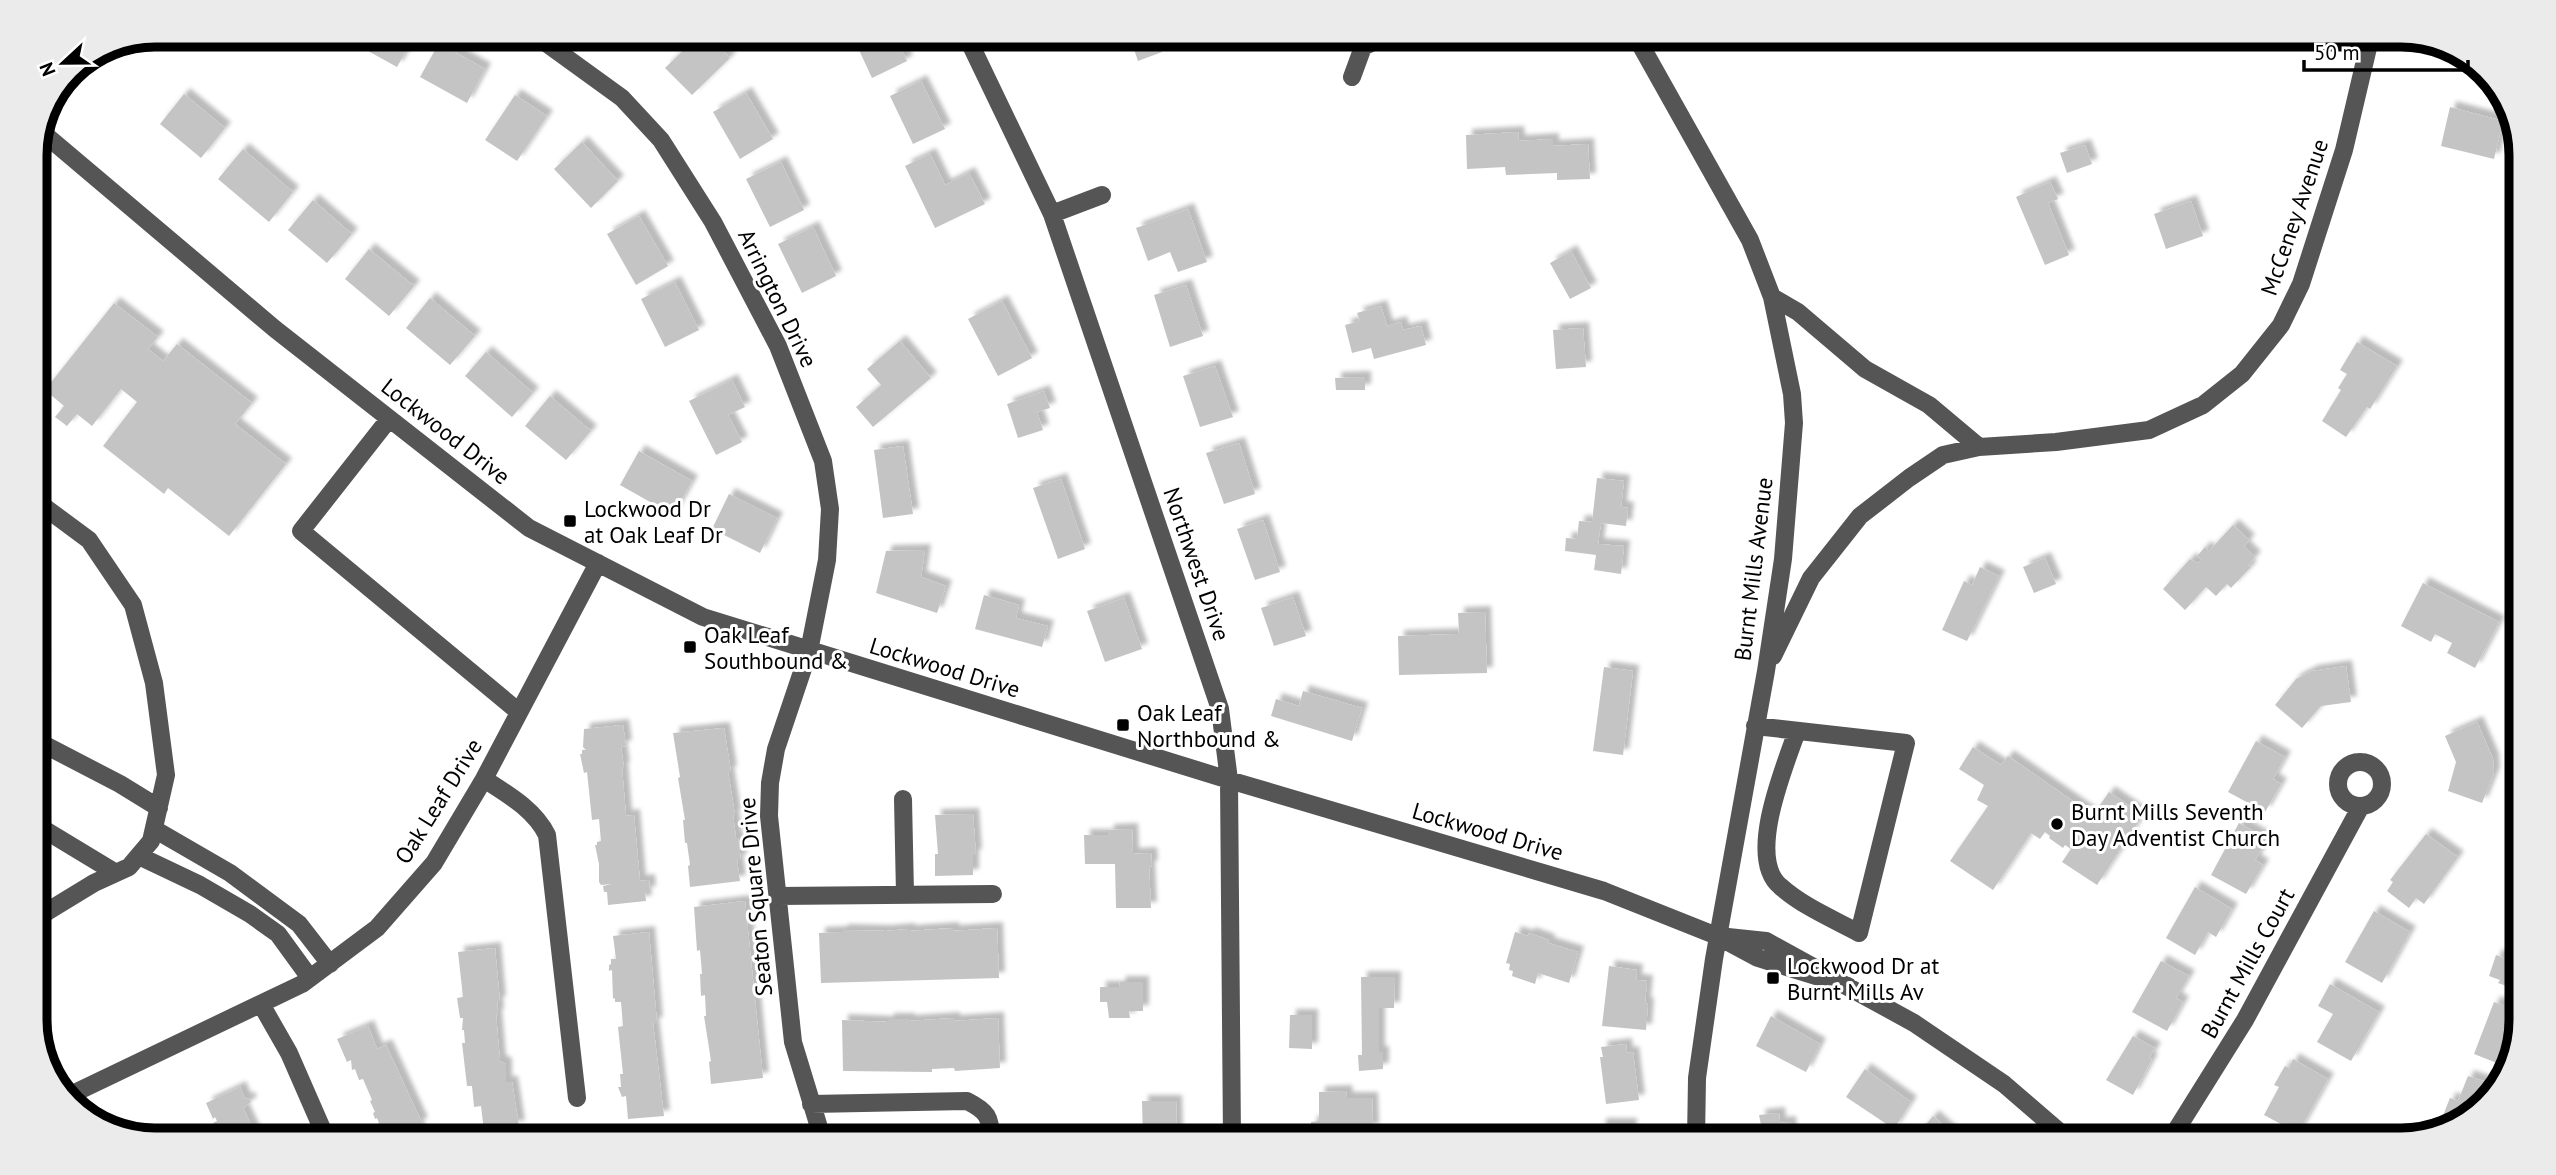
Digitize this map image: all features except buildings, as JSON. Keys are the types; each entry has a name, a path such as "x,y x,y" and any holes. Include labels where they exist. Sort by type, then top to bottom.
{"street":[{"name":"Arrington Drive","path":"552,47 622,97 661,141 713,222 778,346 823,461 831,509 827,560 808,651"},
{"name":"Northwest Drive","path":"972,47 1052,214 1220,709 1229,780 1232,1128"},
{"path":"1352,77 1363,47"},
{"name":"Burnt Mills Avenue","path":"1642,47 1750,240 1772,297 1793,394 1794,423 1783,559 1766,671 1717,936 1697,1078 1696,1128"},
{"name":"McCeney Avenue","path":"1766,671 1811,578 1860,516 1943,456 1979,447 2056,442 2149,430 2203,405 2242,374 2281,325 2301,284 2344,150 2368,47"},
{"name":"Lockwood Drive","path":"49,138 275,329 529,528 703,617 1229,780 1604,891 1717,936 1766,941 1913,1023 2004,1084 2055,1128"},
{"path":"1052,214 1102,195"},
{"path":"1772,297 1798,312 1865,369 1929,405 1979,447"},
{"path":"390,419 301,531 519,712"},
{"path":"47,509 89,540 133,605 154,683 166,775 151,842 139,856 129,867 94,883 47,912"},
{"name":"Oak Leaf Drive","path":"76,1092 310,978 377,929 434,863 484,779 598,564"},
{"name":"Seaton Square Drive","path":"808,651 776,748 770,783 769,816 793,1042 818,1128"},
{"path":"1755,726 1906,743 1860,933 1816,910 1778,885 1769,871 1766,847 1772,806 1797,731"},
{"path":"47,746 159,808"},
{"path":"484,779 540,821 547,835 576,1098"},
{"path":"903,799 905,894"},
{"name":"Burnt Mills Court","path":"2178,1128 2245,1020 2361,806"},
{"path":"154,829 230,873 299,924 330,964"},
{"path":"47,831 116,873"},
{"path":"139,856 200,885 250,914 278,934 310,978"},
{"path":"778,896 993,894"},
{"path":"261,1004 289,1053 322,1128"},
{"path":"811,1104 967,1101 982,1109 991,1128"}],"place":[{"name":"Lockwood Dr at Oak Leaf Dr","path":"570,521"},
{"name":"Oak Leaf Southbound &","path":"690,647"},
{"name":"Oak Leaf Northbound &","path":"1123,725"},
{"name":"Burnt Mills Seventh Day Adventist Church","path":"2057,824"},
{"name":"Lockwood Dr at Burnt Mills Av","path":"1773,978"}]}
